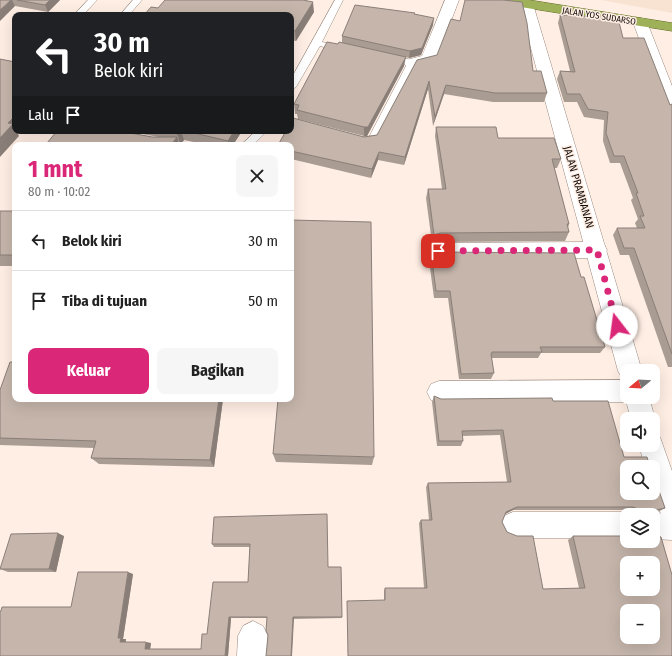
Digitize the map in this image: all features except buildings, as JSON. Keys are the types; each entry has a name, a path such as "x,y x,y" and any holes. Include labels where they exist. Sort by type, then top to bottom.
{"highway":[{"name":"JALAN YOS SUDARSO","path":"502,0 672,27"}],"street":[{"path":"412,63 428,60 452,0"},
{"name":"JALAN PRAMBANAN","path":"526,4 628,364"},
{"path":"640,22 669,90 672,107"},
{"path":"438,251 597,250"},
{"path":"439,392 620,392"},
{"path":"654,452 672,512"},
{"path":"512,525 620,525"},
{"path":"660,526 672,527"}],"lane":[{"path":"81,12 93,0"},
{"path":"127,12 138,0"},
{"path":"294,82 317,43 339,0"},
{"path":"317,43 357,51"},
{"path":"349,138 364,141 372,140 412,63 387,58"},
{"path":"249,142 259,134"}],"shaded area":[{"path":"601,0 672,0 672,13"}],"route":[{"path":"438,251 597,250 617,326"}]}
